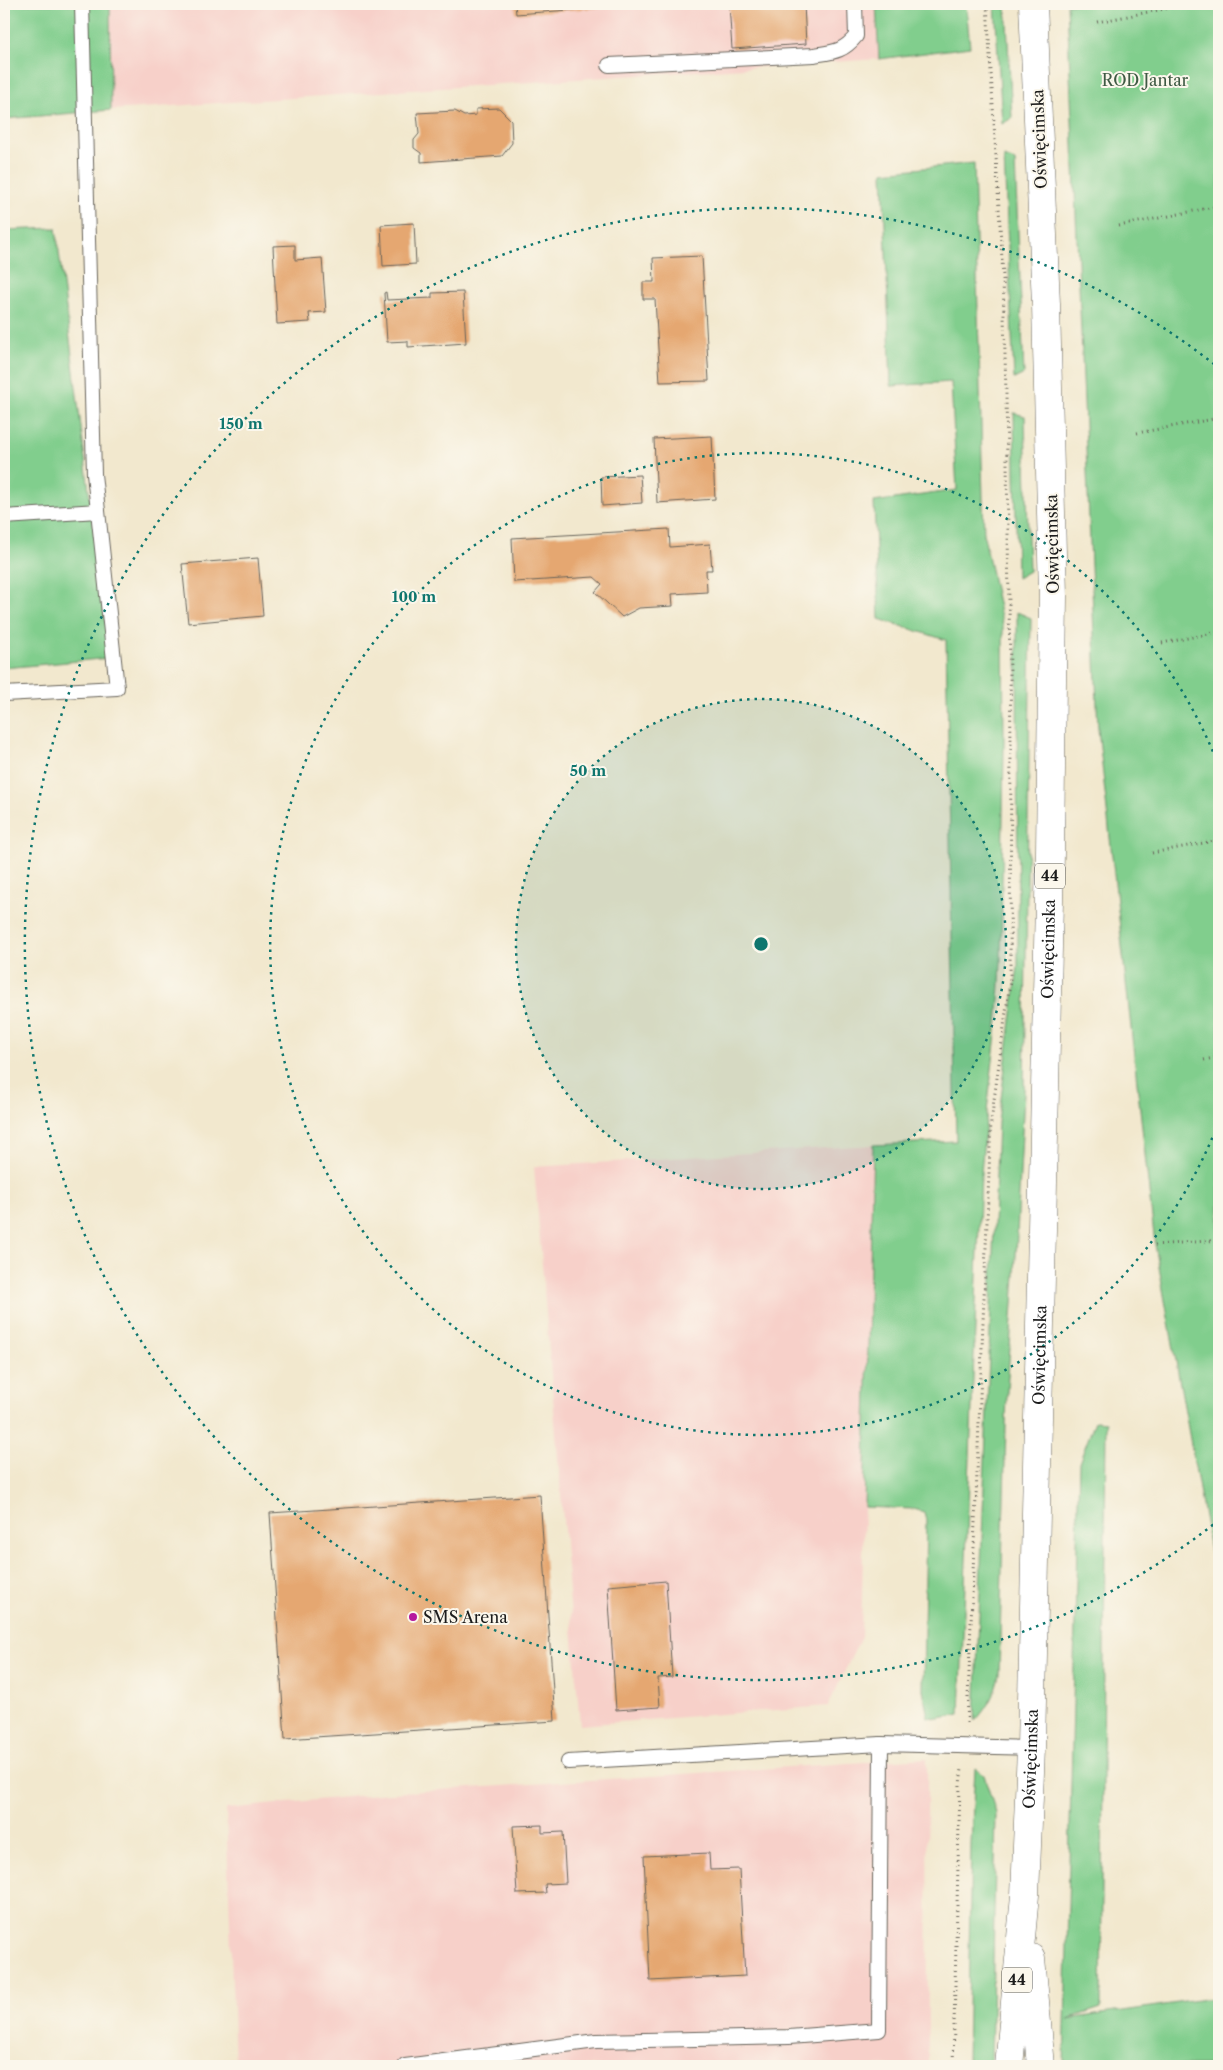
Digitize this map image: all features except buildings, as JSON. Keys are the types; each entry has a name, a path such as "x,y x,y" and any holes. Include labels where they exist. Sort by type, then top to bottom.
{"main road":[{"name":"Oświęcimska","path":"1009,2066 1026,1895 1031,1748 1050,873 1053,596 1046,304 1034,4"},
{"name":"Oświęcimska","path":"1026,1895 1041,2066"}],"lane":[{"path":"4,694 117,688 94,474 82,4"},
{"path":"609,65 814,55 837,51 848,46 856,36 855,4"},
{"path":"4,517 98,511"},
{"path":"405,2066 596,2041 789,2037 879,2030 881,1744"},
{"path":"568,1762 881,1744 1031,1748"}],"path":[{"path":"953,2066 960,1784 966,1746 991,1122 1010,972 1011,743 1006,394 1003,276 988,4"},
{"path":"1097,22 1190,4"},
{"path":"1119,226 1219,206"},
{"path":"1137,433 1219,418"},
{"path":"1162,643 1219,632"},
{"path":"1152,853 1219,840"},
{"path":"1204,1060 1219,1057"},
{"path":"1155,1245 1219,1240"}],"shaded area":[{"path":"110,4 876,4 879,59 111,110"},
{"path":"873,1145 861,1637 828,1706 580,1725 534,1167"},
{"path":"927,1758 928,2066 235,2066 226,1809 378,1794"}],"green space":[{"path":"4,4 110,4 111,110 4,119"},
{"path":"876,4 966,4 970,47 879,59"},
{"path":"995,4 1006,4 1012,118 1002,124"},
{"name":"ROD Jantar","path":"1067,4 1219,4 1219,1600 1155,1245 1098,729"},
{"path":"1004,157 1015,161 1024,374 1014,379"},
{"path":"974,163 984,536 1003,627 1004,741 1001,962 998,1015 981,1174 960,1714 939,1718 928,1717 923,1690 926,1520 924,1512 914,1509 864,1507 873,1145 956,1141 946,640 879,619 874,502 957,490 951,382 891,386 883,172"},
{"path":"56,228 110,658 4,668 4,230"},
{"path":"1014,413 1025,416 1029,571 1017,578"},
{"path":"1017,612 1031,618 1024,1093 1007,1391 999,1675 990,1700 984,1711 975,1721 998,1122 1018,966"},
{"path":"1095,1421 1106,1422 1101,2008 1068,2019 1219,1997 1219,2066 1064,2066 1079,1463"},
{"path":"975,1768 984,1775 996,1813 991,2066 967,2066 971,1843"}],"place":[{"name":"SMS Arena","path":"413,1617"}]}
